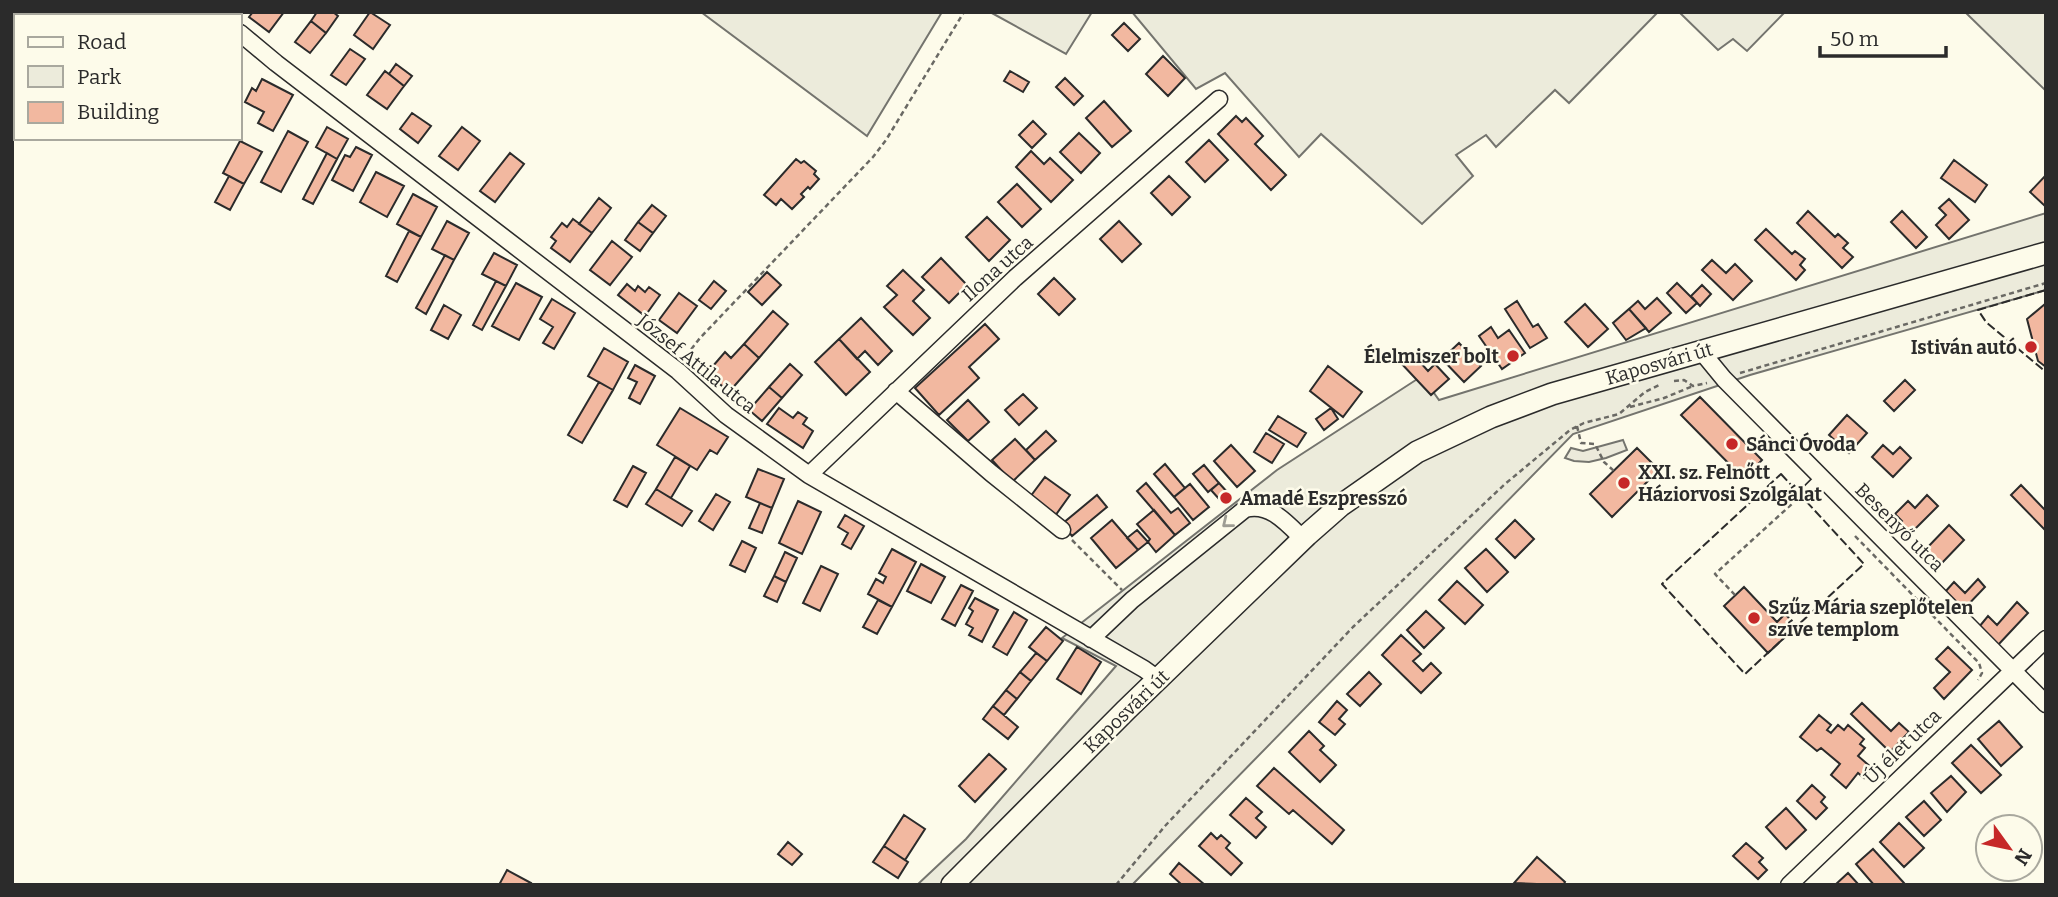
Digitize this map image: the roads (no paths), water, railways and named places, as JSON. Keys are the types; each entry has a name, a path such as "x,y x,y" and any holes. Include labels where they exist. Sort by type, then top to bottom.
{"main road":[{"name":"Kaposvári út","path":"952,885 972,862 1303,539 1369,484 1417,452 1466,428 1552,394 2046,253"}],"street":[{"name":"József Attila utca","path":"242,35 286,72 678,371 726,415 808,475 1158,679"},
{"name":"Ilona utca","path":"808,475 1015,278 1219,99"},
{"name":"Besenyő utca","path":"1701,351 1719,385 1821,477 2046,704"},
{"path":"896,391 990,473 1062,530"},
{"path":"1091,639 1132,600 1245,509 1261,506 1271,511 1303,539"},
{"name":"Új élet utca","path":"1789,885 2046,639"}],"lane":[{"path":"1801,496 1821,477"}],"place":[{"name":"Istiván autó","path":"2031,347"},
{"name":"Élelmiszer bolt","path":"1513,356"},
{"name":"Sánci Óvoda","path":"1732,444"},
{"name":"XXI. sz. Felnőtt Háziorvosi Szolgálat","path":"1624,483"},
{"name":"Amadé Eszpresszó","path":"1226,498"},
{"name":"Szűz Mária szeplőtelen szíve templom","path":"1754,618"}]}
